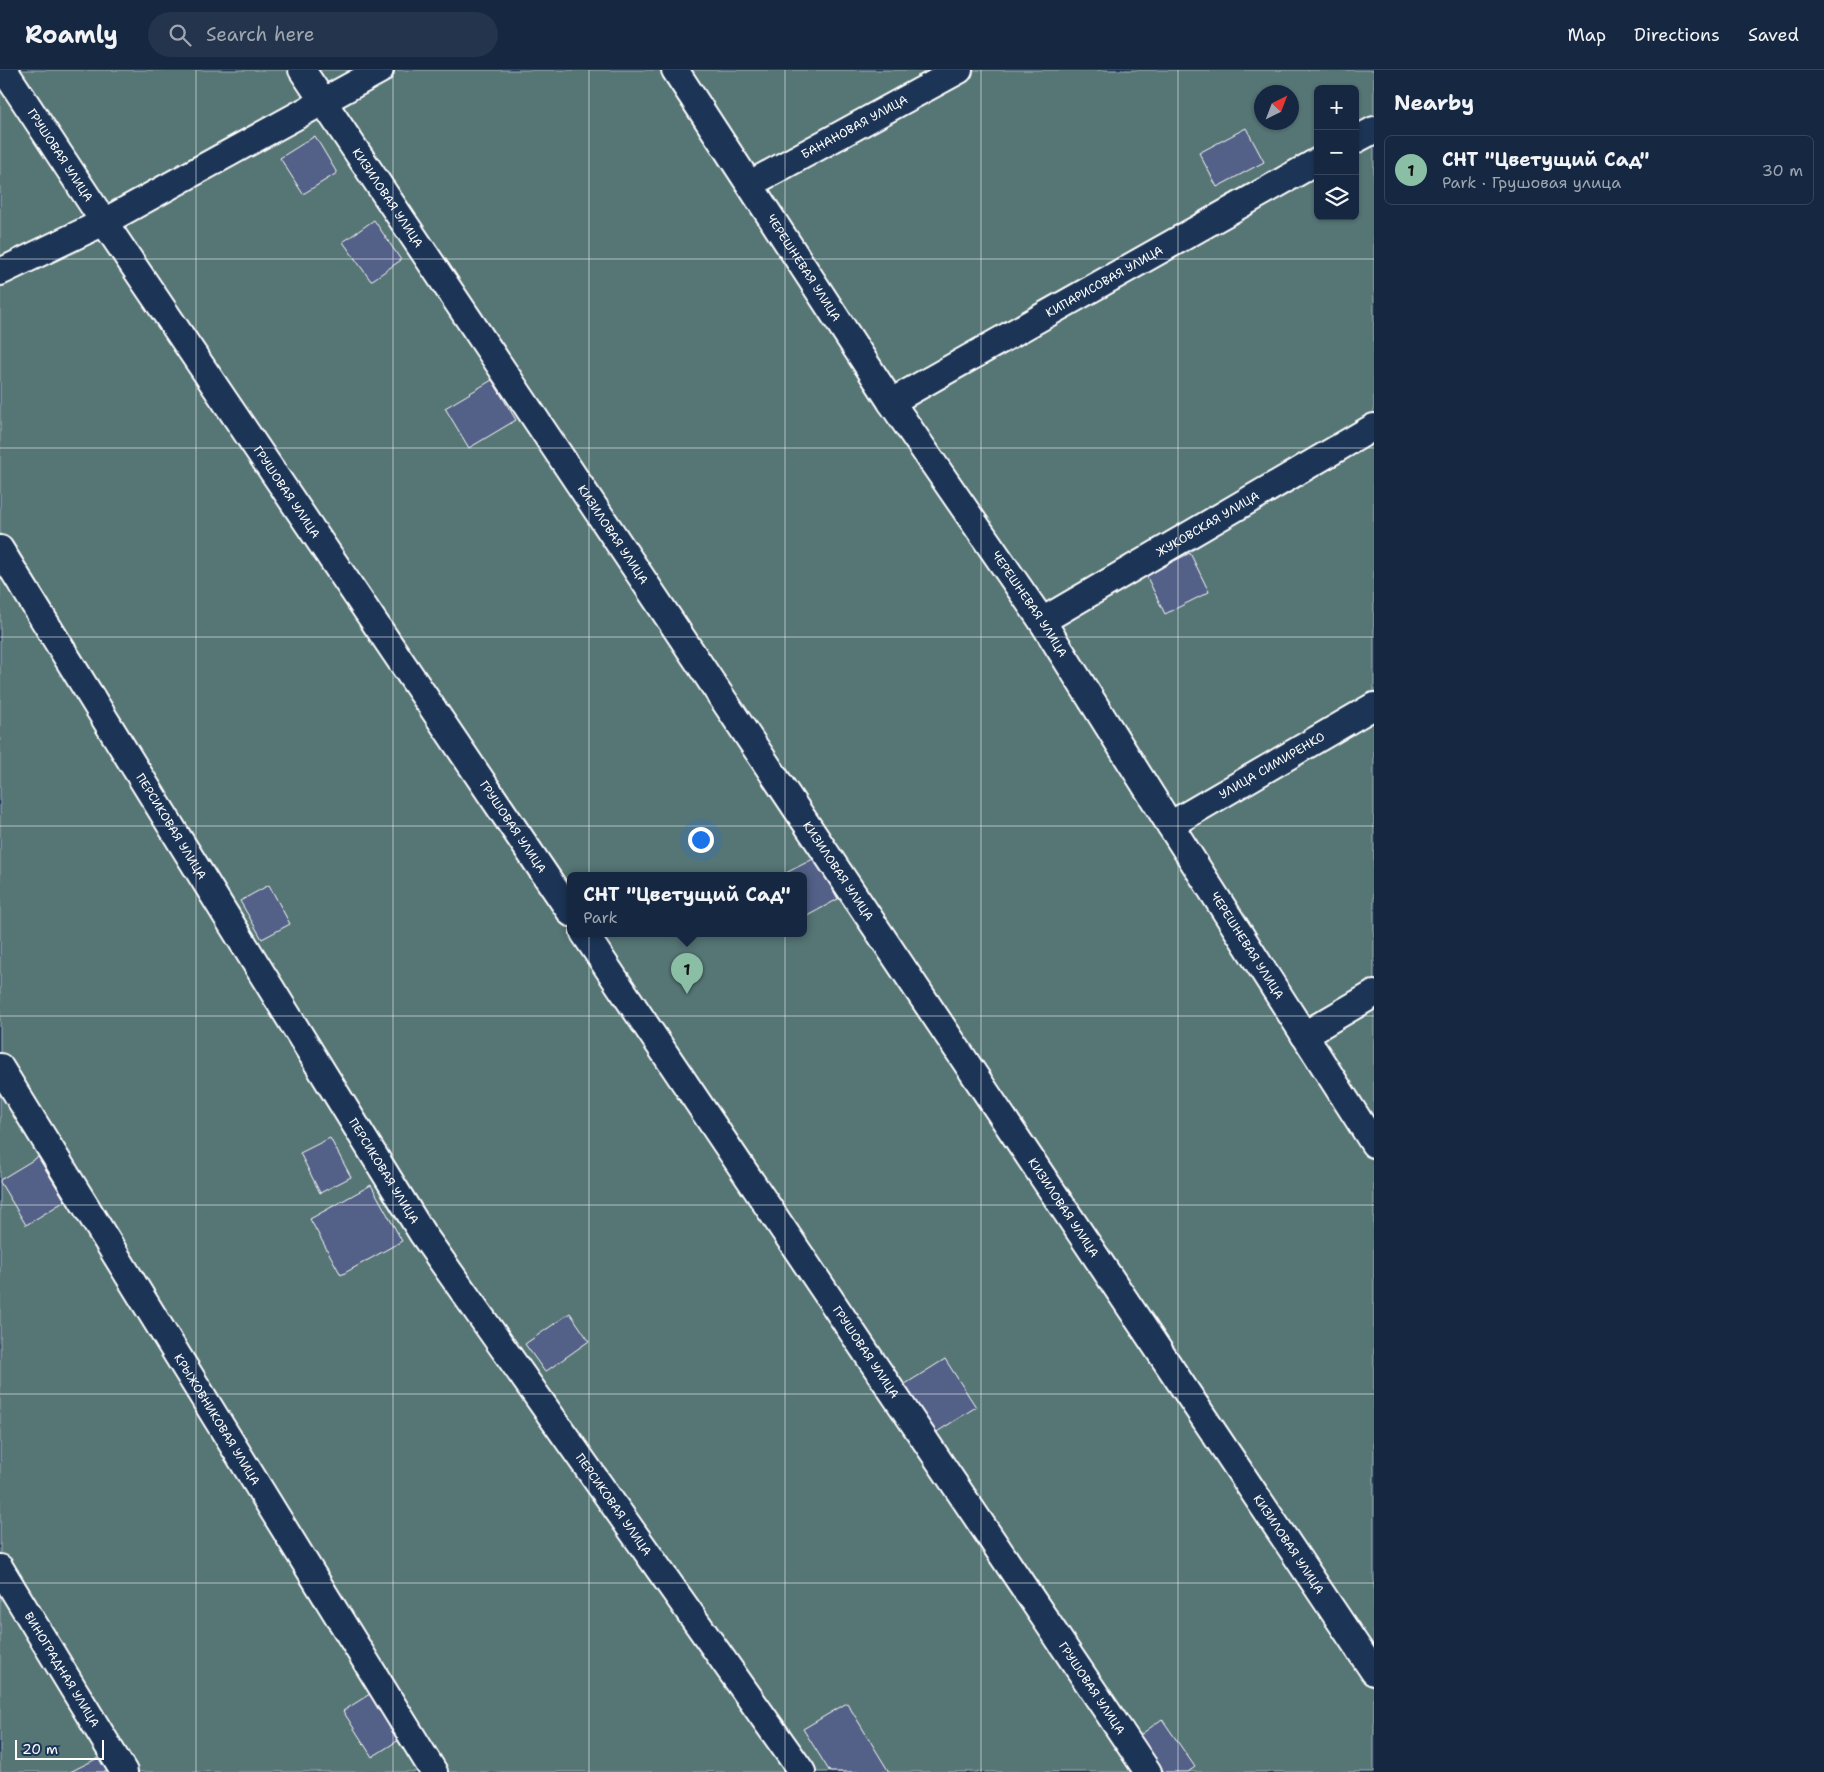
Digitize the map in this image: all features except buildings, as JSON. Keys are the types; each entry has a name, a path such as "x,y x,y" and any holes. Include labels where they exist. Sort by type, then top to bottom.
{"street":[{"name":"ГРУШОВАЯ УЛИЦА","path":"4,70 104,222 567,907"},
{"name":"КИЗИЛОВАЯ УЛИЦА","path":"302,70 1374,1672"},
{"path":"0,272 104,222 380,70"},
{"name":"ЧЕРЕШНЕВАЯ УЛИЦА","path":"675,70 891,402 1042,621 1374,1144"},
{"name":"БАНАНОВАЯ УЛИЦА","path":"750,184 960,70"},
{"path":"1359,138 1374,130"},
{"name":"КИПАРИСОВАЯ УЛИЦА","path":"891,402 1314,163"},
{"name":"ЖУКОВСКАЯ УЛИЦА","path":"1042,621 1374,427"},
{"name":"ПЕРСИКОВАЯ УЛИЦА","path":"0,549 422,1233 802,1772"},
{"name":"УЛИЦА СИМИРЕНКО","path":"1170,825 1374,706"},
{"name":"ГРУШОВАЯ УЛИЦА","path":"587,937 1148,1772"},
{"path":"1304,1035 1374,994"},
{"name":"КРЫЖОВНИКОВАЯ УЛИЦА","path":"0,1067 434,1772"},
{"name":"ВИНОГРАДНАЯ УЛИЦА","path":"0,1568 124,1772"}],"green space":[{"path":"0,70 1374,70 1374,1772 0,1772"}],"place":[{"name":"СНТ \"Цветущий Сад\"","path":"687,994"}]}
